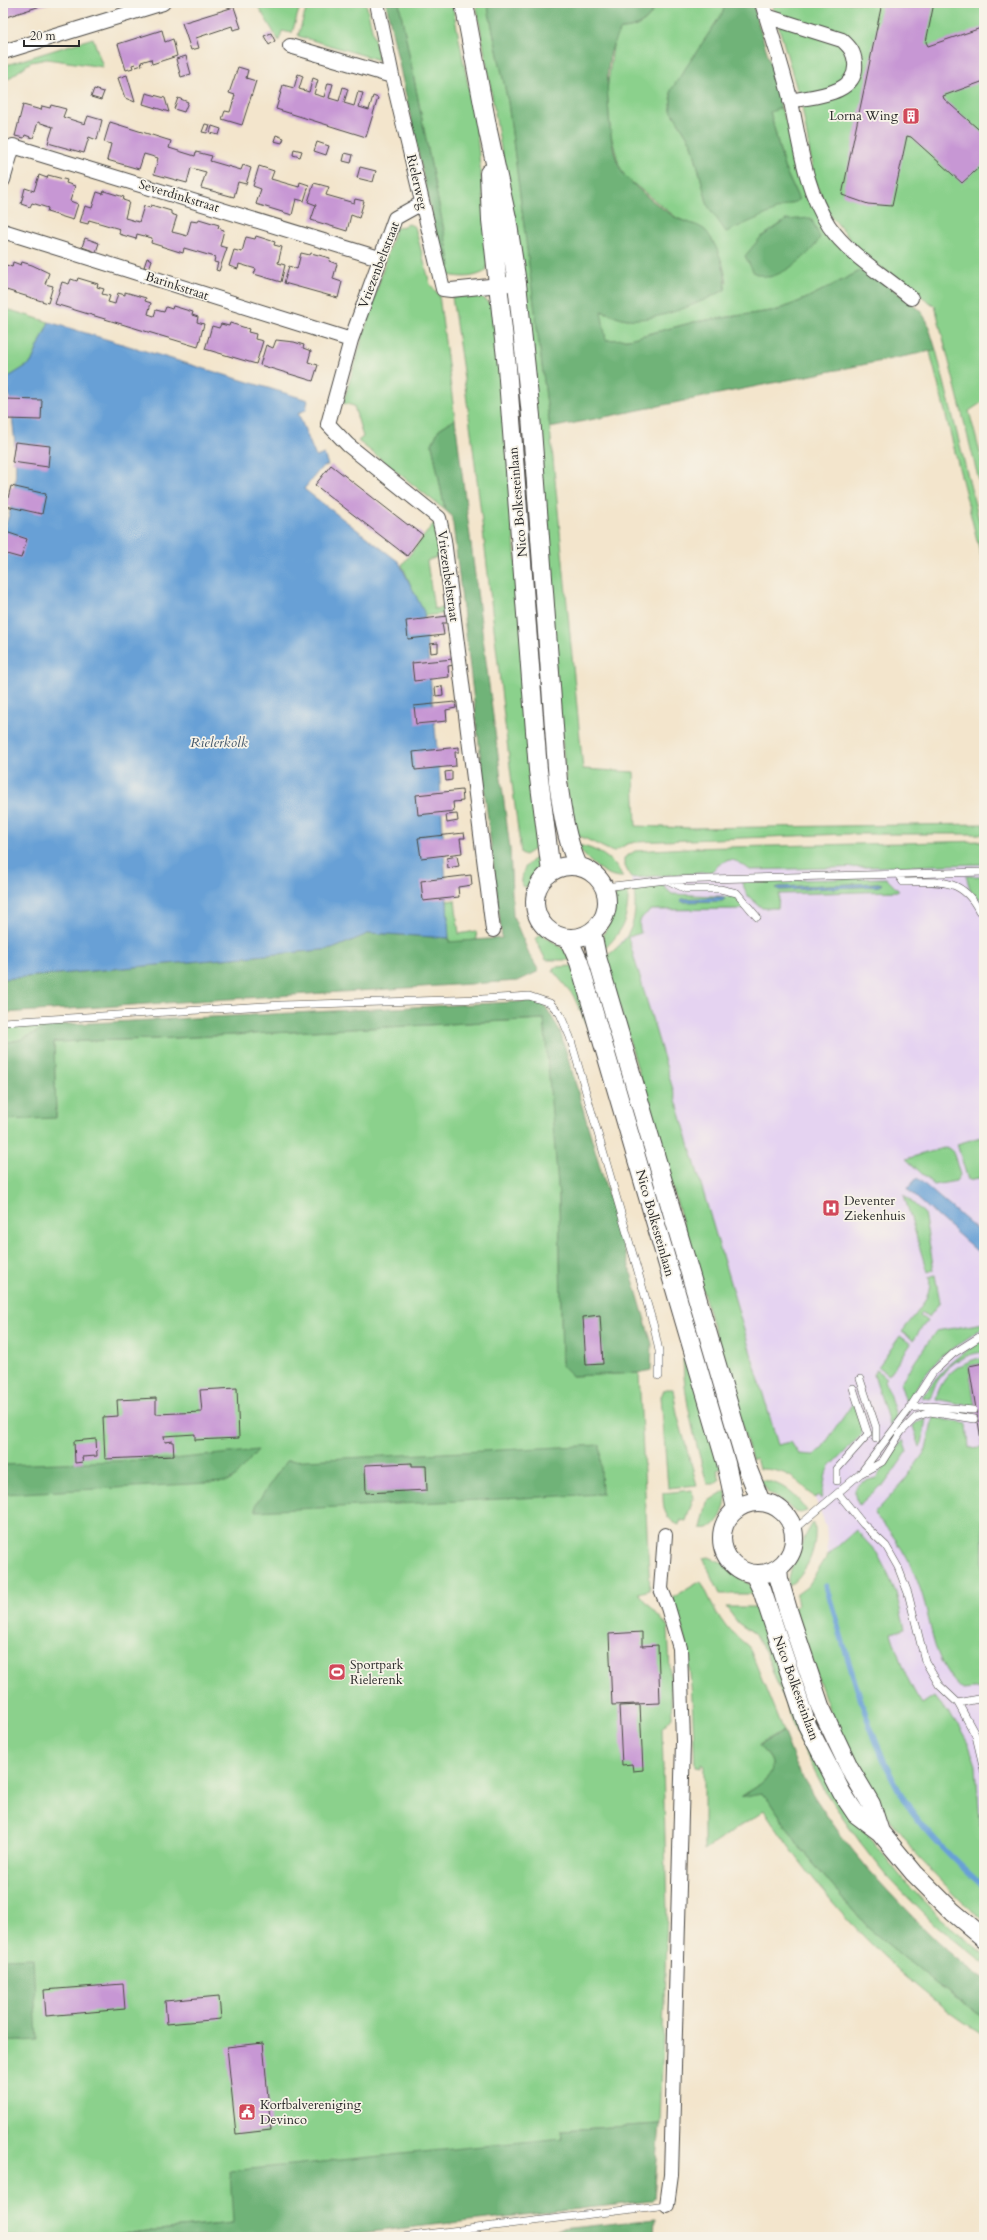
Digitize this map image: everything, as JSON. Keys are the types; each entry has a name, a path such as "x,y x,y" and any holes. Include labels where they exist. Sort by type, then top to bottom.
{"street":[{"name":"Rielerweg","path":"377,3 392,76 443,289 451,290 517,283"},
{"name":"Nico Bolkesteinlaan","path":"464,3 488,131 507,218 517,283 531,416 560,794 568,841 578,866"},
{"path":"3,52 158,4"},
{"path":"764,10 790,101 807,177 830,226 857,256 911,298"},
{"path":"764,10 842,40 851,48 855,60 856,70 853,80 849,85 839,89 790,101"},
{"path":"290,46 392,76"},
{"name":"Nico Bolkesteinlaan","path":"488,131 491,220 509,398 538,770 551,872"},
{"name":"Severdinkstraat","path":"3,180 13,146 379,258"},
{"name":"Vriezenbeltstraat","path":"422,203 395,218 379,258 351,340 328,424 348,446 439,518 444,540 493,930"},
{"name":"Barinkstraat","path":"3,231 351,340"},
{"path":"578,866 594,873 604,887 607,896 606,911 600,925 592,932 577,938 557,936 548,930 536,911 537,889 551,872 564,867 578,866"},
{"name":"Nico Bolkesteinlaan","path":"592,932 747,1467 761,1502"},
{"name":"Nico Bolkesteinlaan","path":"568,938 583,977 726,1463 736,1509"},
{"path":"752,1502 761,1502 776,1507 782,1511 791,1524 794,1540 789,1556 778,1568 762,1574 754,1574 736,1567 724,1551 722,1532 727,1520 736,1509 752,1502"},
{"path":"664,1535 661,1589 680,1648 683,1742 671,2175 667,2205"},
{"name":"Nico Bolkesteinlaan","path":"778,1568 779,1579 788,1610 820,1706 842,1753 871,1804 880,1832"},
{"name":"Nico Bolkesteinlaan","path":"754,1574 762,1590 807,1725 825,1763 856,1814 880,1832 914,1873 953,1912 984,1938"}],"lane":[{"path":"604,887 667,880 984,872"},
{"path":"897,873 903,882 944,882 960,887 979,911"},
{"path":"667,880 686,889 720,889 737,893 757,917"},
{"path":"3,1022 282,1005 482,999 529,996 550,1003 560,1014 570,1037 654,1327 658,1350 659,1376"},
{"path":"860,1474 909,1408 933,1372 943,1362 984,1334"},
{"path":"860,1379 876,1427 876,1439"},
{"path":"837,1481 837,1469 868,1434 853,1388"},
{"path":"909,1408 930,1406 973,1410"},
{"path":"793,1531 860,1474 882,1462 901,1432 916,1416 930,1412 974,1420"},
{"path":"838,1493 863,1524 886,1546 898,1567 908,1593 925,1661 939,1685 958,1703 976,1736 984,1770"},
{"path":"958,1703 984,1698"},
{"path":"402,2237 667,2205"}],"shaded area":[{"name":"Deventer Ziekenhuis","path":"738,860 750,870 984,864 984,1896 817,1575 828,1555 826,1526 815,1498 798,1479 774,1469 759,1469 756,1458 752,1460 605,957 612,953 629,932 636,915 636,904 631,878 711,872 721,862"}],"green space":[{"path":"256,3 301,3 292,33 282,31 279,41"},
{"path":"308,3 366,3 379,60 298,36"},
{"path":"386,3 399,3 451,266 443,268"},
{"path":"399,3 452,3 476,125 489,254 486,271 477,275 458,277 448,275 443,268 451,266"},
{"path":"476,3 487,3 508,102 550,428 583,769 634,772 636,826 690,828 984,824 984,834 846,834 636,842 627,844 613,852 582,837 574,837 569,815 513,218"},
{"path":"487,3 656,3 651,14 643,22 627,29 621,29 613,44 609,62 607,90 610,129 614,151 621,170 626,177 644,194 678,219 697,225 706,231 714,243 721,259 725,275 725,290 691,306 651,318 627,319 601,311 606,340 629,339 694,322 778,310 805,299 866,268 920,310 927,321 936,350 550,428 508,102"},
{"path":"656,3 725,3 723,12 671,91 671,110 692,144 708,206 799,200 784,167 770,111 781,108 793,140 806,191 866,268 805,299 778,310 694,322 629,339 606,340 600,311 627,319 727,282 722,262 705,230 677,218 625,177 619,165 611,135 607,91 614,39 621,29 627,29 638,25 648,18"},
{"path":"725,3 753,3 779,95 781,108 770,112 784,167 799,200 726,232 708,206 692,144 671,110 671,90 723,12"},
{"path":"772,3 984,3 984,401 969,411 984,468 984,501 935,306 862,254 827,211 814,178 802,107"},
{"path":"93,38 103,67 47,59 31,62 4,82 3,86 3,66"},
{"path":"811,218 820,237 812,249 799,262 783,272 769,277 754,273 745,256 760,238 786,220"},
{"path":"409,224 415,227 430,284 439,295 455,419 439,429 432,444 445,510 358,441 363,437 354,406 343,403 395,229"},
{"path":"479,295 490,303 496,315 539,846 525,855 521,853 472,435 452,297"},
{"path":"3,308 49,322 31,363 7,378 3,378"},
{"path":"936,350 984,540 984,568 930,352"},
{"path":"455,419 510,849 513,916 530,956 539,971 518,981 3,1013 3,979 332,949 370,933 449,938 449,942 502,938 452,516 445,510 432,444 439,429"},
{"path":"434,523 437,528 439,556 427,561 434,609 449,607 449,613 424,616 402,565"},
{"path":"984,841 984,864 750,870 739,863 730,860 721,863 711,872 631,878 624,864 624,858 635,851 688,848"},
{"path":"577,845 584,846 604,855 615,865 623,877 609,875 597,867 585,856"},
{"path":"543,853 544,858 542,867 530,888 522,886 523,874 526,866"},
{"path":"966,876 984,876 984,902 971,892"},
{"path":"886,878 899,891 779,894 778,908 762,908 748,896 741,881","holes":["881,884 879,886 779,890 779,887"]},
{"path":"662,885 672,894 736,897 743,905 744,909 652,910 645,914 641,919 639,925 641,933 628,937 778,1445 791,1442 799,1454 814,1455 822,1448 853,1403 862,1429 861,1435 830,1467 826,1474 821,1499 818,1495 815,1498 790,1476 777,1471 759,1469 756,1458 752,1460 605,957 621,944 631,928 635,911 634,890"},
{"path":"628,890 626,915 623,923 610,944 603,950 603,935 614,911 616,895 617,893"},
{"path":"455,900 459,934 476,931 477,940 449,943 447,901"},
{"path":"541,933 565,951 571,960 546,960 535,939"},
{"path":"573,966 594,1031 590,1032 573,995 553,971 555,967"},
{"path":"534,1001 543,1002 560,1031 652,1344 651,1370 639,1373 572,1376 562,1366 559,1197 544,1019 155,1039 54,1042 56,1118 3,1120 3,1043 20,1040 52,1025"},
{"name":"Sportpark Rielerenk","path":"545,1019 559,1197 562,1366 572,1376 639,1373 650,1590 639,1593 668,1627 672,1717 662,1728 667,1911 660,2124 562,2130 563,2138 233,2223 85,2237 3,2237 3,1120 56,1117 54,1042 155,1039"},
{"path":"52,1025 20,1040 3,1043 3,1027"},
{"path":"984,1136 984,1177 968,1180 957,1144"},
{"path":"946,1147 953,1151 960,1175 956,1181 934,1185 906,1159"},
{"path":"904,1195 924,1213 934,1270 927,1272"},
{"path":"935,1275 940,1302 929,1317 922,1313 920,1316 927,1321 913,1340 902,1332 922,1306 926,1299 930,1285 929,1277"},
{"path":"984,1323 984,1327 941,1356 906,1402 900,1383 936,1331"},
{"path":"900,1336 911,1344 889,1375 878,1367"},
{"path":"984,1340 984,1352 965,1357 950,1366 943,1373 933,1389 930,1399 922,1397 949,1364"},
{"path":"690,1357 722,1468 717,1470 720,1479 714,1484 707,1484 688,1406 683,1359"},
{"path":"984,1357 984,1363 969,1366 975,1407 936,1399 947,1376 953,1370 967,1362"},
{"path":"876,1370 887,1378 885,1380 896,1416 890,1426 874,1375"},
{"path":"665,1389 673,1389 677,1414 697,1485 668,1488 661,1396"},
{"path":"933,1417 967,1424 969,1448 982,1447 984,1670 982,1671 984,1688 963,1690 945,1669 939,1657 921,1591 913,1569 896,1540 874,1514 905,1480 926,1450"},
{"path":"926,1418 922,1444 920,1447 913,1426 917,1422"},
{"path":"903,1440 907,1452 884,1485 879,1487 859,1505 855,1494 857,1486 865,1481 876,1478"},
{"path":"600,1445 602,1494 256,1511 256,1504 286,1461"},
{"path":"258,1450 234,1478 227,1482 3,1494 3,1465 174,1459"},
{"path":"759,1480 781,1486 798,1499 807,1511 801,1513 795,1512 785,1503 768,1492"},
{"path":"692,1490 693,1499 686,1521 680,1520 679,1525 670,1519 665,1512 663,1493"},
{"path":"726,1490 724,1509 721,1516 713,1526 701,1528 707,1502"},
{"path":"813,1523 815,1528 815,1538 810,1559 800,1576 789,1586 793,1564"},
{"path":"856,1530 877,1553 896,1593 905,1629 891,1633 900,1661 912,1687 922,1704 934,1696 958,1725 969,1744 976,1765 980,1825 984,1841 984,1920 966,1906 920,1859 881,1808 835,1726 793,1607 798,1605 796,1595 808,1586 828,1555"},
{"path":"709,1557 721,1562 754,1588 756,1594 720,1594 703,1558"},
{"path":"701,1581 717,1614 727,1628 749,1647 783,1731 759,1745 771,1760 773,1766 764,1781 742,1796 761,1793 772,1804 801,1849 867,1927 935,1983 984,2018 984,2035 920,1989 862,1934 809,1873 764,1810 704,1850 704,1766 701,1764 701,1768 695,1767 691,1681 684,1639 672,1598"},
{"path":"726,1607 756,1607 760,1618 765,1616 851,1814 905,1882 941,1919 984,1954 984,1964 930,1920 888,1877 860,1842 826,1793 798,1738 765,1651 755,1635 738,1623"},
{"path":"783,1731 803,1778 840,1834 897,1901 955,1958 984,1979 984,2018 935,1983 867,1927 801,1849 772,1804 761,1793 741,1797 763,1782 771,1772 771,1760 759,1746"},
{"path":"33,1958 37,2040 3,2042 3,1959"},
{"path":"660,2124 654,2198 651,2201 324,2237 85,2237 233,2223 230,2171 563,2138 562,2130"},
{"path":"655,2219 654,2237 485,2237"}],"water":[{"name":"Rielerkolk","path":"49,322 308,400 306,410 298,413 316,457 324,454 328,465 321,468 304,489 399,562 424,612 440,780 449,938 370,933 332,949 3,979 3,531 10,512 16,475 16,455 7,378 31,363"},
{"path":"882,884 879,886 779,890 776,888 779,887"},
{"path":"722,897 725,899 722,901 680,901 682,899"},
{"path":"917,1178 984,1236 984,1245 978,1252 907,1189"}],"building":[{"path":"3,3 50,3 3,18"},
{"name":"Lorna Wing","path":"882,3 934,3 926,42 928,46 984,27 984,81 943,96 944,99 984,134 984,163 962,183 911,137 907,136 892,206 868,204 842,195"},
{"path":"234,7 241,28 233,30 232,26 196,38 199,48 191,50 182,23"},
{"path":"162,30 165,42 173,39 177,56 152,64 151,59 141,62 142,65 136,67 135,64 132,65 133,68 126,70 118,44"},
{"path":"271,33 275,41 269,45 264,36"},
{"path":"186,56 191,74 181,77 176,59"},
{"path":"238,67 248,70 246,78 256,81 242,125 222,119 225,111 230,112 235,95 229,93"},
{"path":"298,74 303,76 299,89 309,92 313,78 318,80 314,94 324,97 328,83 333,84 329,98 339,101 343,87 348,89 344,103 354,106 358,92 363,93 359,107 369,110 373,96 378,98 366,137 276,109 283,85 294,88"},
{"path":"127,75 135,102 125,98 118,78"},
{"path":"94,89 104,92 101,100 91,97"},
{"path":"146,93 165,98 169,112 143,104"},
{"path":"178,98 188,102 184,112 174,109"},
{"path":"23,105 41,110 42,106 50,108 51,105 66,109 63,117 85,124 88,116 102,120 97,140 89,137 84,153 48,143 53,127 38,122 33,138 25,135 24,138 15,136"},
{"path":"110,122 171,141 169,148 195,156 196,152 212,156 210,161 241,170 243,165 251,168 246,184 238,182 234,197 201,188 206,172 191,168 187,183 154,174 158,158 144,154 139,169 107,160 111,144 104,142"},
{"path":"205,124 210,125 207,133 202,132"},
{"path":"212,126 221,129 219,135 210,133"},
{"path":"276,135 284,138 282,143 274,141"},
{"path":"317,142 329,146 326,155 314,151"},
{"path":"294,149 302,151 300,157 293,155"},
{"path":"345,153 353,155 351,163 343,161"},
{"path":"259,166 274,171 271,179 299,187 300,182 309,185 304,201 296,199 292,215 256,204 261,189 253,186"},
{"path":"360,167 376,171 373,182 357,178"},
{"path":"39,175 47,178 48,175 67,180 66,183 75,186 70,201 78,204 73,220 47,212 48,208 32,203 30,207 21,204 25,188 34,191"},
{"path":"314,183 329,187 326,195 354,203 355,199 364,201 359,218 351,215 347,231 311,220 316,205 308,202"},
{"path":"104,191 124,197 123,200 129,202 125,218 139,222 144,206 150,208 151,205 171,211 171,214 177,216 172,232 187,236 191,221 198,222 199,219 219,225 218,228 224,230 220,246 227,248 219,271 216,270 218,263 214,262 215,257 184,248 183,253 151,243 152,238 137,234 136,239 119,234 120,229 89,220 88,224 80,222 85,206 92,208 97,192 103,194"},
{"path":"256,236 275,242 274,245 282,247 278,263 285,265 281,282 254,274 256,269 239,264 238,269 229,266 234,250 242,252 246,237 255,239"},
{"path":"85,238 99,243 96,252 82,247"},
{"path":"301,253 310,255 311,253 330,258 329,261 337,264 333,279 342,282 338,298 284,283 289,266 297,269"},
{"path":"147,258 152,260 149,269 144,267"},
{"path":"13,262 21,265 22,262 32,265 49,273 45,284 53,286 48,303 3,289 3,264 12,267"},
{"path":"78,278 98,284 97,287 104,289 102,294 110,296 108,302 115,304 118,293 125,295 125,292 146,298 145,301 151,303 148,314 154,316 156,310 164,312 166,307 172,309 173,306 193,312 192,315 198,317 197,322 204,324 198,347 55,304 62,282 69,284 71,279 77,281"},
{"path":"230,323 249,329 248,332 256,334 255,339 263,341 256,364 205,349 212,326 219,328 221,324 229,326"},
{"path":"276,340 304,345 303,348 311,351 308,362 318,365 313,381 260,365 266,345 273,348"},
{"path":"5,399 42,400 41,420 5,419"},
{"path":"15,442 50,446 48,467 12,462"},
{"path":"331,465 423,535 407,556 315,485"},
{"path":"11,486 46,494 42,514 6,506"},
{"path":"3,531 27,539 21,558 3,553"},
{"path":"448,616 448,623 442,623 444,635 408,639 406,621"},
{"path":"438,643 438,652 431,653 430,644"},
{"path":"453,659 454,665 448,666 449,677 414,681 412,663"},
{"path":"442,686 443,695 436,696 435,687"},
{"path":"455,702 456,708 446,710 447,721 416,724 414,706"},
{"path":"459,747 459,752 455,752 456,766 415,770 413,752"},
{"path":"452,771 452,780 446,781 445,772"},
{"path":"462,790 463,801 453,802 454,811 418,815 416,795"},
{"path":"457,814 458,821 447,823 446,815"},
{"path":"464,833 465,838 460,838 462,853 421,858 418,838"},
{"path":"457,856 459,866 448,868 447,858"},
{"path":"471,875 472,885 458,887 459,897 423,901 421,881"},
{"path":"600,1315 603,1364 586,1365 583,1317"},
{"path":"984,1363 984,1452 983,1452 969,1366"},
{"path":"237,1388 239,1438 195,1440 195,1434 164,1436 165,1442 173,1441 174,1456 105,1459 103,1417 118,1416 117,1400 156,1398 156,1414 202,1412 200,1390"},
{"path":"96,1439 97,1456 82,1457 83,1462 75,1463 74,1441"},
{"path":"412,1463 412,1466 426,1466 427,1490 366,1493 365,1465"},
{"path":"642,1632 642,1646 658,1645 660,1703 612,1705 609,1634"},
{"path":"640,1705 643,1770 633,1771 632,1764 622,1765 619,1706"},
{"path":"123,1984 125,2009 46,2016 44,1990"},
{"path":"219,1996 221,2019 167,2024 165,2001"},
{"path":"263,2043 271,2130 236,2134 227,2047"}],"waterway":[{"path":"826,1586 861,1702 896,1786 911,1810 927,1831 984,1887"}],"place":[{"name":"Lorna Wing","path":"911,116"},
{"name":"Deventer Ziekenhuis","path":"831,1208"},
{"name":"Sportpark Rielerenk","path":"337,1672"},
{"name":"Korfbalvereniging Devinco","path":"247,2112"}]}
